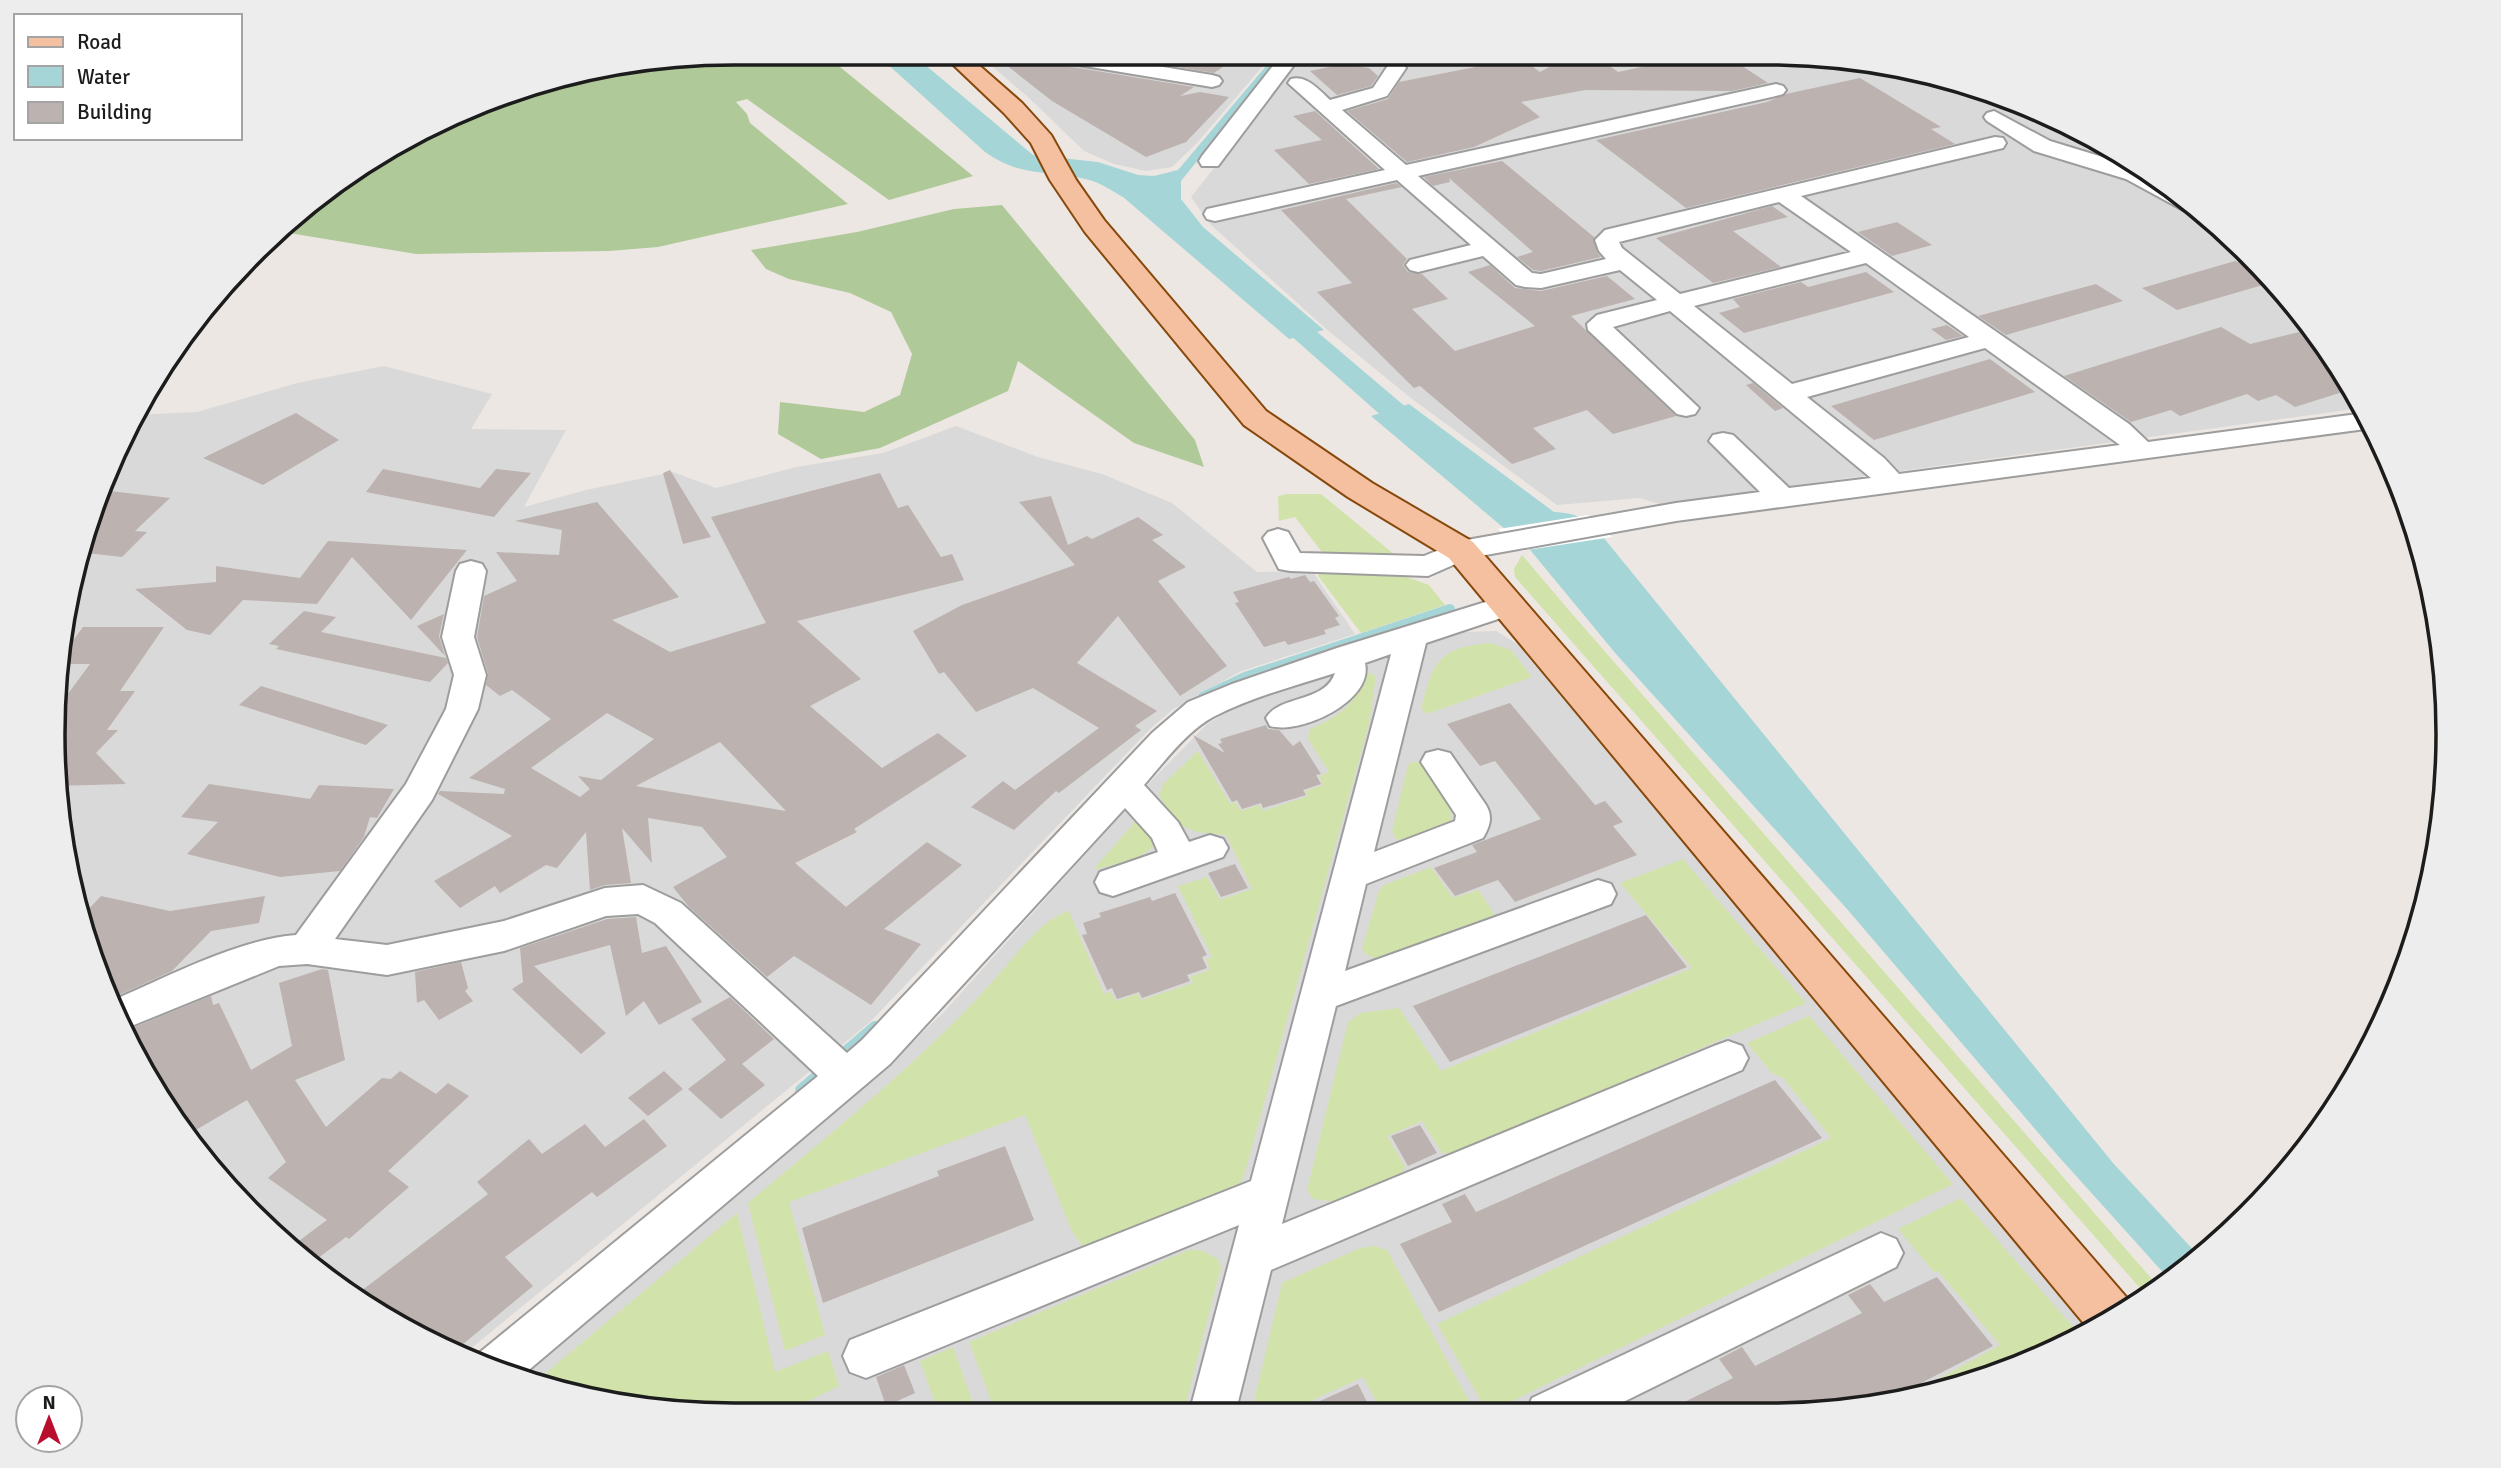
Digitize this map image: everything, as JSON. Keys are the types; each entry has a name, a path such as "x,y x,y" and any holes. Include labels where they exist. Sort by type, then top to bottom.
{"main road":[{"path":"966,65 1013,107 1042,140 1057,168 1117,255 1255,418 1360,490 1461,550 2106,1312"}],"street":[{"path":"1118,65 1212,80"},
{"path":"1210,161 1284,65"},
{"path":"1326,108 1380,92 1396,68"},
{"path":"1298,83 1525,280 1533,282 1625,262"},
{"path":"1215,214 1776,90"},
{"path":"1994,117 2042,146 2132,173"},
{"path":"1892,483 1874,464 1625,262 1607,245 1607,240 1613,235 1995,143"},
{"path":"1783,194 2119,430 2141,450"},
{"path":"1418,265 1488,248"},
{"path":"1686,408 1601,330 1600,324 1606,320 1869,255"},
{"path":"1787,394 1989,339"},
{"path":"1278,538 1290,562 1428,566 1461,550 1676,512 2359,422"},
{"path":"1723,441 1782,497"},
{"path":"307,949 420,791 462,709 470,675 458,637 471,571"},
{"path":"504,1362 876,1052 1164,741 1200,710 1243,692 1348,656 1508,605"},
{"path":"1215,1403 1412,635"},
{"path":"1282,718 1326,702 1347,684 1351,672 1348,656"},
{"path":"1350,876 1471,830 1474,814 1438,762"},
{"path":"1113,881 1194,853 1166,831 1125,786"},
{"path":"1320,996 1598,894"},
{"path":"126,1012 239,964 279,951 307,949 387,960 504,936 605,902 643,900 668,913 846,1077"},
{"path":"1253,1257 1728,1058"},
{"path":"866,1356 1269,1193"},
{"path":"1572,1403 1881,1253"}],"shaded area":[{"path":"990,65 1264,65 1197,143 1172,167 1146,171 1114,164 1084,151"},
{"path":"1296,65 1767,65 1854,70 1898,78 1982,100 2063,134 2102,154 2174,203 2240,261 2270,293 2323,362 2352,409 1660,504 1639,498 1557,505 1412,399 1325,328 1210,224 1191,197"},
{"path":"384,366 492,394 471,429 566,430 524,507 586,490 673,472 716,488 796,467 883,453 956,426 1038,457 1102,474 1172,503 1257,572 1312,571 1355,634 1239,672 1172,710 1151,728 870,1022 471,1349 399,1314 327,1265 261,1207 203,1141 154,1069 116,990 88,907 70,821 66,778 66,690 78,603 100,519 146,414 197,412 297,383"},
{"path":"1496,631 1524,648 2086,1322 1982,1368 1898,1390 1811,1402 690,1402 603,1390 523,1369 883,1070 943,1013 1153,779 1207,724 1285,686 1339,667 1463,632"}],"green space":[{"path":"838,65 973,176 889,200 747,99 736,102 747,114 750,123 848,204 658,247 609,251 416,254 291,233 362,178 399,154 438,134 519,100 603,78 647,70 690,66"},
{"path":"1002,205 1195,440 1204,467 1134,443 1018,361 1008,391 880,448 821,459 778,434 780,402 864,412 900,395 912,354 891,312 850,293 789,279 766,269 751,250 857,232 954,209"},
{"path":"1321,494 1395,555 1325,556 1295,517 1279,521 1278,496"},
{"path":"1522,555 2153,1280 2141,1289 1515,577 1514,569"},
{"path":"1321,571 1404,576 1429,585 1445,605 1361,633 1318,576"},
{"path":"1490,643 1511,650 1532,677 1427,714 1421,709 1429,680 1440,661 1459,649"},
{"path":"1365,671 1376,676 1369,724 1245,1172 1238,1188 1108,1249 1084,1247 1072,1232 1025,1115 789,1202 825,1335 785,1351 748,1203 909,1065 970,1006 1039,929 1058,915 1069,911 1104,994 1111,992 1116,1001 1138,994 1141,1000 1193,983 1190,977 1210,970 1206,959 1212,957 1178,886 1207,877 1220,900 1252,889 1226,835 1193,831 1179,823 1159,795 1163,784 1198,751 1230,804 1235,802 1241,811 1259,805 1263,811 1308,796 1305,791 1323,785 1319,776 1329,772 1308,739 1310,729 1333,718 1352,701 1362,684"},
{"path":"1419,762 1449,807 1452,819 1449,824 1405,840 1396,839 1392,831 1408,765"},
{"path":"1140,816 1157,841 1152,848 1128,861 1093,870"},
{"path":"1683,859 1806,1003 1455,1154 1442,1153 1422,1121 1387,1136 1405,1167 1401,1176 1337,1202 1313,1199 1307,1190 1348,1022 1361,1013 1399,1008 1441,1071 1692,968 1620,883"},
{"path":"1431,867 1453,898 1479,890 1495,916 1491,921 1378,959 1365,954 1362,949 1379,891 1384,885"},
{"path":"1809,1016 1953,1184 1508,1403 1482,1403 1437,1324 1831,1138 1783,1078 1772,1073 1747,1043"},
{"path":"1961,1198 2074,1328 1982,1368 1933,1382 2000,1345 1938,1271 1934,1272 1898,1229"},
{"path":"737,1213 775,1372 828,1351 839,1386 804,1403 690,1402 603,1390 544,1375"},
{"path":"1374,1246 1387,1250 1470,1403 1377,1403 1363,1377 1306,1403 1254,1403 1282,1283 1360,1248"},
{"path":"1189,1250 1201,1250 1218,1259 1221,1267 1186,1403 992,1403 969,1342"},
{"path":"953,1347 973,1403 935,1403 920,1361"}],"water":[{"path":"888,65 925,65 1033,155 1098,162 1138,175 1154,176 1178,170 1267,65 1274,65 1181,181 1181,199 1203,227 1324,330 1289,339 1123,197 1102,185 1074,177 1024,170 999,161 985,152"},
{"path":"1409,404 1554,512 1582,518 1603,537 2113,1163 2193,1249 2163,1273 2059,1157 1847,909 1616,654 1531,551 1371,416"}],"pier":[{"path":"1588,515 1612,537 1521,551 1498,529"}],"building":[{"path":"1006,65 1060,65 1194,87 1180,96 1200,92 1229,97 1186,142 1146,157 1052,101"},
{"path":"1166,65 1226,65 1214,73"},
{"path":"1350,65 1369,68 1378,76 1371,86 1337,95 1310,71"},
{"path":"1485,65 1530,65 1540,72 1553,65 1608,65 1618,72 1651,65 1741,65 1768,83 1732,91 1585,90 1521,102 1540,117 1474,147 1407,162 1347,111 1388,99 1399,82"},
{"path":"1860,78 1941,127 1931,129 1955,144 1686,208 1596,140 1767,102 1786,94"},
{"path":"1315,111 1379,169 1309,184 1274,150 1322,140 1293,116"},
{"path":"1502,161 1594,237 1597,252 1601,257 1541,271 1533,270 1517,257 1533,252 1449,178 1450,182 1433,186 1424,177"},
{"path":"1396,183 1402,187 1346,199 1407,259 1403,265 1408,272 1422,274 1448,299 1412,309 1455,351 1535,326 1468,272 1490,265 1515,288 1541,291 1607,276 1635,299 1571,316 1676,416 1613,434 1587,410 1533,428 1556,449 1512,464 1420,386 1414,388 1317,292 1352,283 1281,210"},
{"path":"1772,206 1788,217 1733,231 1781,267 1713,283 1656,238"},
{"path":"1897,222 1932,245 1892,256 1858,232"},
{"path":"2235,261 2242,264 2263,285 2177,310 2142,288"},
{"path":"1866,272 1894,292 1744,333 1719,313 1740,307 1733,299 1801,282 1808,287"},
{"path":"2096,284 2123,301 2006,335 1978,316"},
{"path":"1947,325 1963,336 1946,340 1931,329"},
{"path":"2221,327 2250,344 2301,332 2342,392 2295,407 2276,395 2258,401 2247,394 2180,416 2171,410 2131,422 2064,376"},
{"path":"1990,359 2035,392 1874,440 1831,406"},
{"path":"1753,383 1783,408 1775,411 1746,385"},
{"path":"296,413 339,440 263,485 203,458"},
{"path":"383,469 480,488 496,469 531,473 494,517 366,492"},
{"path":"670,470 711,537 683,544 663,473"},
{"path":"880,473 898,508 908,505 941,557 952,554 964,580 797,621 861,679 810,706 882,768 938,733 967,756 854,829 857,832 795,863 846,907 927,842 962,865 884,929 921,944 871,1005 794,956 767,977 689,907 673,887 727,857 702,827 648,818 652,863 622,828 631,883 605,885 590,890 586,832 557,868 546,865 500,893 495,886 460,908 434,881 512,836 438,794 440,791 504,794 505,789 469,778 551,719 512,690 500,696 486,685 488,674 477,637 484,596 517,581 496,552 559,555 562,530 515,521 597,502 679,597 612,620 670,652 766,623 711,517","holes":["607,713 654,739 601,780 578,776 590,789 580,797 531,768","720,742 786,811 636,786"]},
{"path":"111,491 170,498 135,531 147,532 122,557 90,553"},
{"path":"1051,496 1068,545 1087,536 1092,539 1138,517 1163,535 1152,540 1186,567 1158,581 1227,666 1180,696 1118,616 1077,663 1157,711 1135,726 1141,730 1059,793 1056,791 1014,830 971,807 1003,781 1015,790 1099,728 1033,688 976,712 944,672 939,674 913,631 962,605 1075,565 1019,502"},
{"path":"328,541 467,550 411,620 352,557 317,604 243,600 210,635 187,630 135,589 216,582 216,566 300,578"},
{"path":"1305,575 1310,582 1314,581 1339,616 1335,618 1340,625 1324,630 1326,634 1288,645 1285,641 1264,647 1235,603 1239,602 1233,592"},
{"path":"304,611 336,617 321,632 446,658 448,663 430,682 276,649 279,646 269,644"},
{"path":"444,614 439,636 445,656 417,626"},
{"path":"83,627 164,627 120,691 135,691 107,730 118,730 96,753 126,784 67,786 66,697 90,664 68,664 71,644"},
{"path":"261,686 388,725 366,745 239,705"},
{"path":"1510,703 1595,805 1605,801 1623,822 1613,826 1637,855 1515,902 1498,880 1455,896 1434,868 1477,852 1472,845 1541,819 1495,761 1480,766 1447,724"},
{"path":"1266,725 1268,729 1279,730 1293,746 1300,741 1321,774 1316,775 1321,784 1303,790 1306,795 1263,808 1261,803 1242,809 1237,800 1232,802 1193,735 1225,753 1218,744 1222,743 1220,739"},
{"path":"209,784 310,799 319,785 394,789 377,818 370,817 364,837 340,871 280,877 187,854 218,822 181,817"},
{"path":"1235,864 1248,888 1221,897 1208,873"},
{"path":"1175,893 1207,955 1202,957 1207,968 1187,975 1190,981 1142,998 1139,992 1117,999 1112,988 1107,990 1082,935 1087,934 1083,923 1101,917 1099,913 1150,897 1152,901"},
{"path":"101,896 170,911 265,896 259,923 211,931 172,971 118,995 100,949 89,909"},
{"path":"1646,915 1687,967 1450,1062 1413,1006"},
{"path":"636,917 642,953 666,946 702,1002 659,1025 644,1001 626,1016 610,945 534,966 606,1033 581,1054 512,989 523,982 520,948 607,919"},
{"path":"461,962 468,988 465,991 473,1001 439,1020 424,1000 417,1003 415,972"},
{"path":"322,969 328,970 345,1060 295,1080 326,1127 382,1078 391,1079 400,1071 436,1094 448,1083 469,1096 388,1171 409,1187 349,1239 346,1237 318,1258 298,1241 327,1220 268,1178 286,1162 247,1100 195,1130 154,1069 133,1028 211,996 213,1005 219,1003 251,1070 292,1046 279,983"},
{"path":"730,997 774,1039 742,1064 765,1085 721,1119 688,1089 726,1060 691,1019"},
{"path":"664,1071 683,1089 648,1116 628,1098"},
{"path":"1775,1080 1822,1138 1439,1312 1400,1244 1452,1222 1442,1204 1465,1194 1476,1212"},
{"path":"644,1119 667,1146 597,1197 592,1192 505,1257 533,1286 462,1345 399,1314 362,1290 488,1194 477,1182 529,1139 542,1154 585,1124 605,1147"},
{"path":"1420,1125 1437,1153 1408,1166 1391,1136"},
{"path":"1005,1146 1034,1220 823,1303 802,1228 939,1176 937,1171"},
{"path":"1937,1277 1993,1346 1916,1386 1898,1390 1811,1402 1682,1403 1733,1378 1719,1359 1742,1347 1755,1366 1862,1313 1848,1295 1870,1284 1884,1302"},
{"path":"904,1365 915,1393 893,1403 885,1403 876,1377"},
{"path":"1358,1384 1368,1403 1316,1403"}],"waterway":[{"path":"1273,307 1393,412 1427,437"},
{"path":"1203,697 1245,677 1450,609"},
{"path":"801,1090 875,1027"}]}
